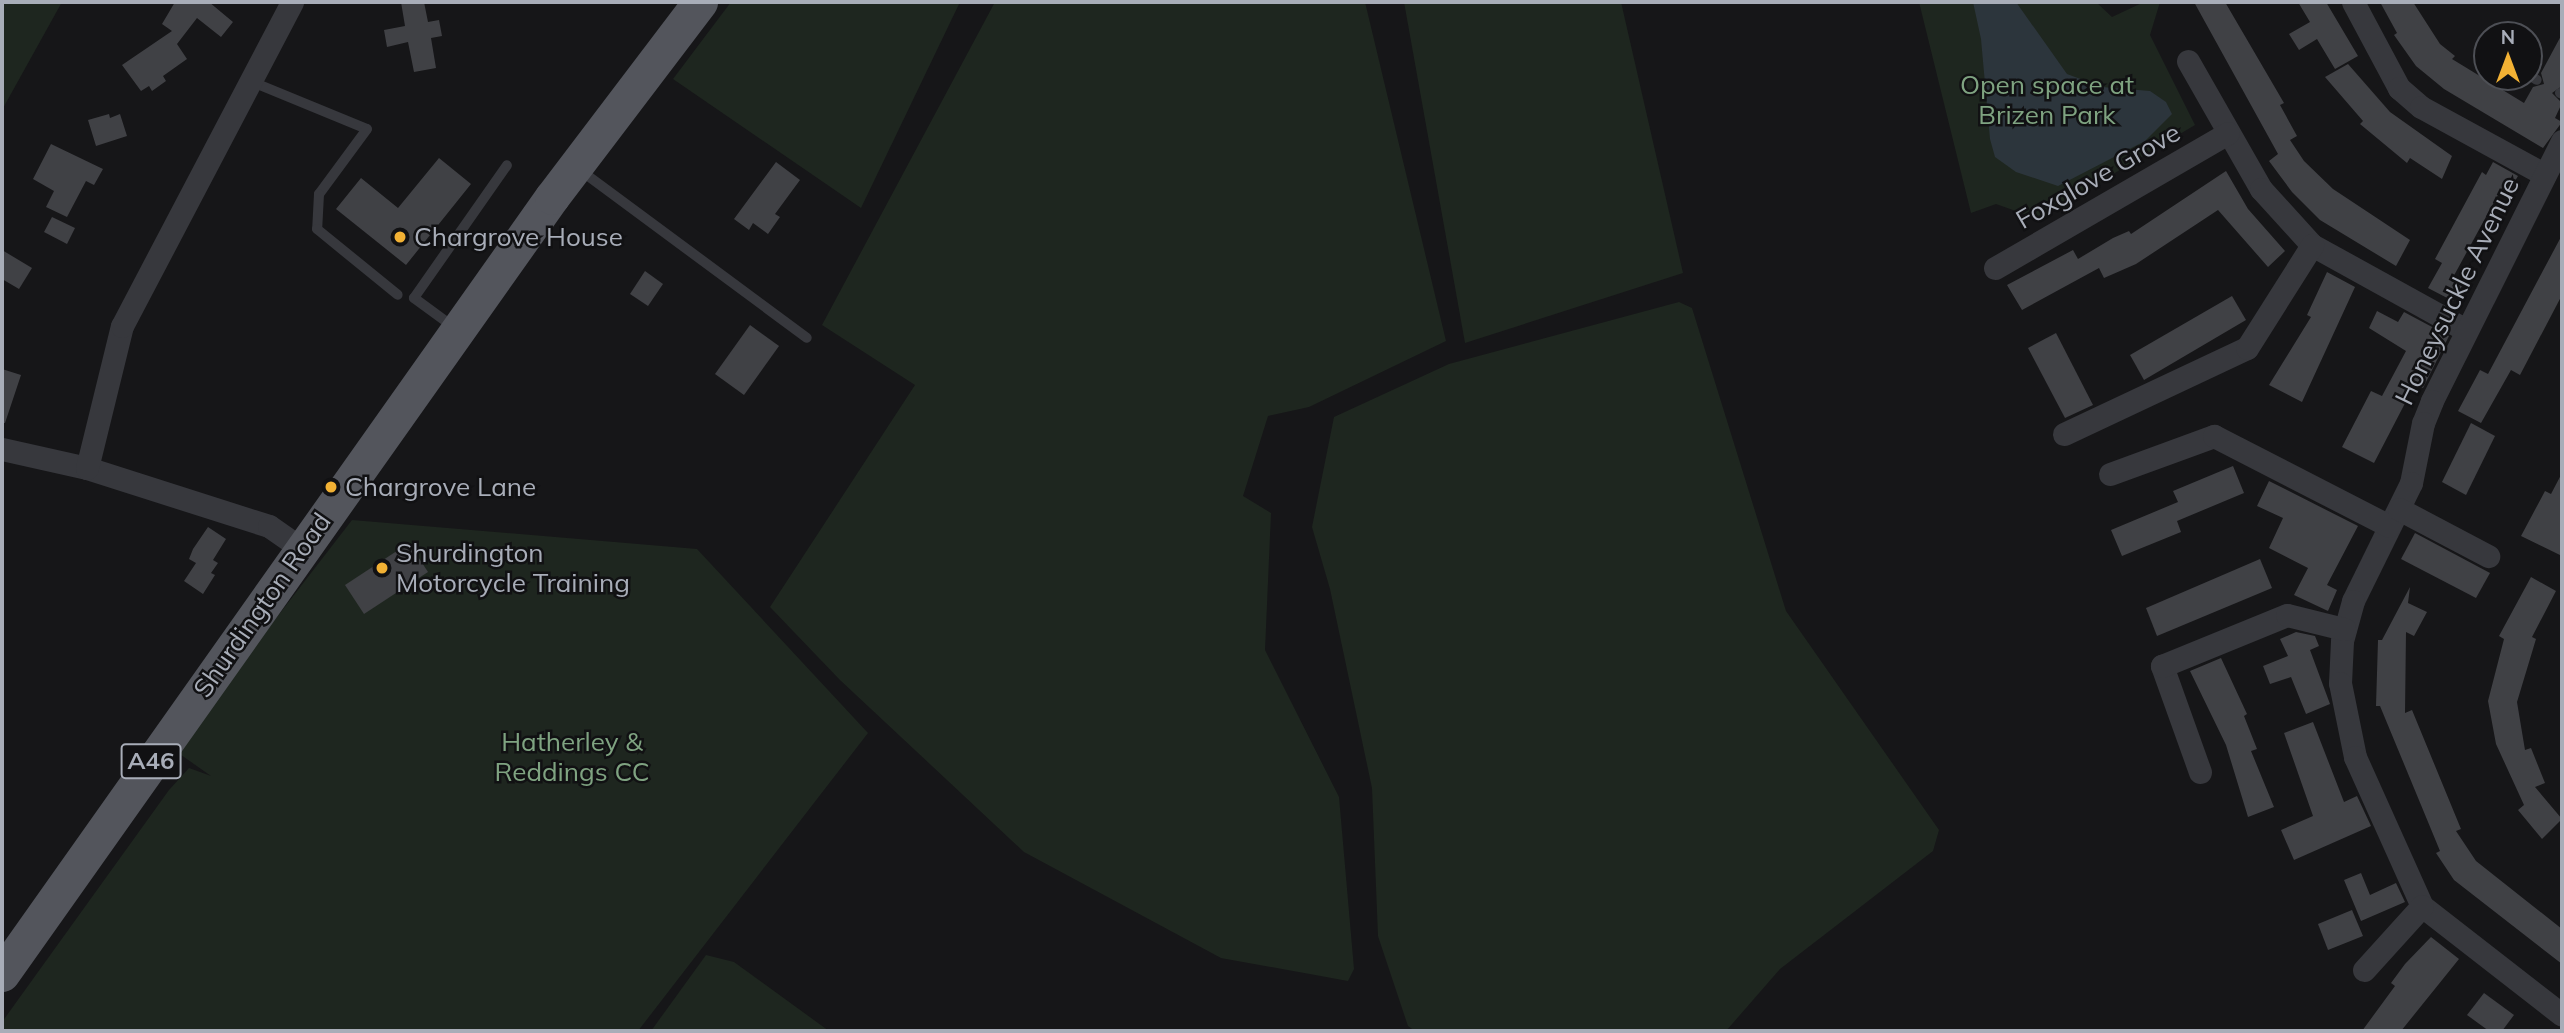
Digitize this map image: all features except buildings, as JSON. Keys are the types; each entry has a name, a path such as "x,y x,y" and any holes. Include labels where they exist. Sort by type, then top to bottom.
{"main road":[{"name":"Shurdington Road","path":"2,974 457,330 575,166 700,2"}],"street":[{"path":"87,468 122,326 292,2"},
{"path":"2353,2 2399,88 2439,117 2545,175"},
{"path":"2188,61 2261,189 2312,245 2466,330"},
{"name":"Foxglove Grove","path":"1995,268 2228,133"},
{"name":"Honeysuckle Avenue","path":"2562,141 2466,330 2423,423 2418,463 2394,518 2360,584 2344,629 2340,683 2347,733 2397,860 2422,906 2562,1014"},
{"path":"2064,434 2247,348 2312,245"},
{"path":"2110,474 2214,436 2394,518 2488,556"},
{"path":"2,449 87,468 269,526 302,549"},
{"path":"2200,772 2162,666 2287,615 2344,629"},
{"path":"2364,970 2422,906"}],"lane":[{"path":"250,81 367,129 319,194 317,229 398,295"},
{"path":"457,330 414,298 507,165"},
{"path":"575,166 807,338"}],"green space":[{"path":"2,2 62,2 2,110"},
{"path":"731,2 960,2 861,208 673,79"},
{"path":"995,2 1365,2 1446,341 1309,407 1268,416 1243,496 1271,513 1265,650 1339,797 1354,969 1348,981 1221,958 1024,852 840,680 770,607 915,385 822,325"},
{"path":"1404,2 1621,2 1683,273 1465,343"},
{"name":"Open space at Brizen Park","path":"1919,2 2096,2 2112,17 2144,2 2160,2 2150,35 2195,125 2038,219 1996,204 1971,213"},
{"path":"1679,302 1692,308 1786,611 1939,830 1933,851 1780,969 1726,1031 1415,1031 1408,1026 1378,936 1372,788 1330,589 1312,527 1334,417 1449,364"},
{"name":"Hatherley & Reddings CC","path":"352,520 697,549 868,733 638,1031 2,1031 2,1022 169,790 189,768 211,776 174,750"},
{"path":"706,955 734,962 829,1031 651,1031"}],"shaded area":[{"path":"1973,2 2016,2 2067,74 2102,87 2150,91 2166,102 2172,114 2145,141 2058,186 2016,172 1995,157 1990,139 1981,39"}],"place":[{"name":"Chargrove House","path":"400,237"},
{"name":"Chargrove Lane","path":"331,487"},
{"name":"Shurdington Motorcycle Training","path":"382,568"}]}
